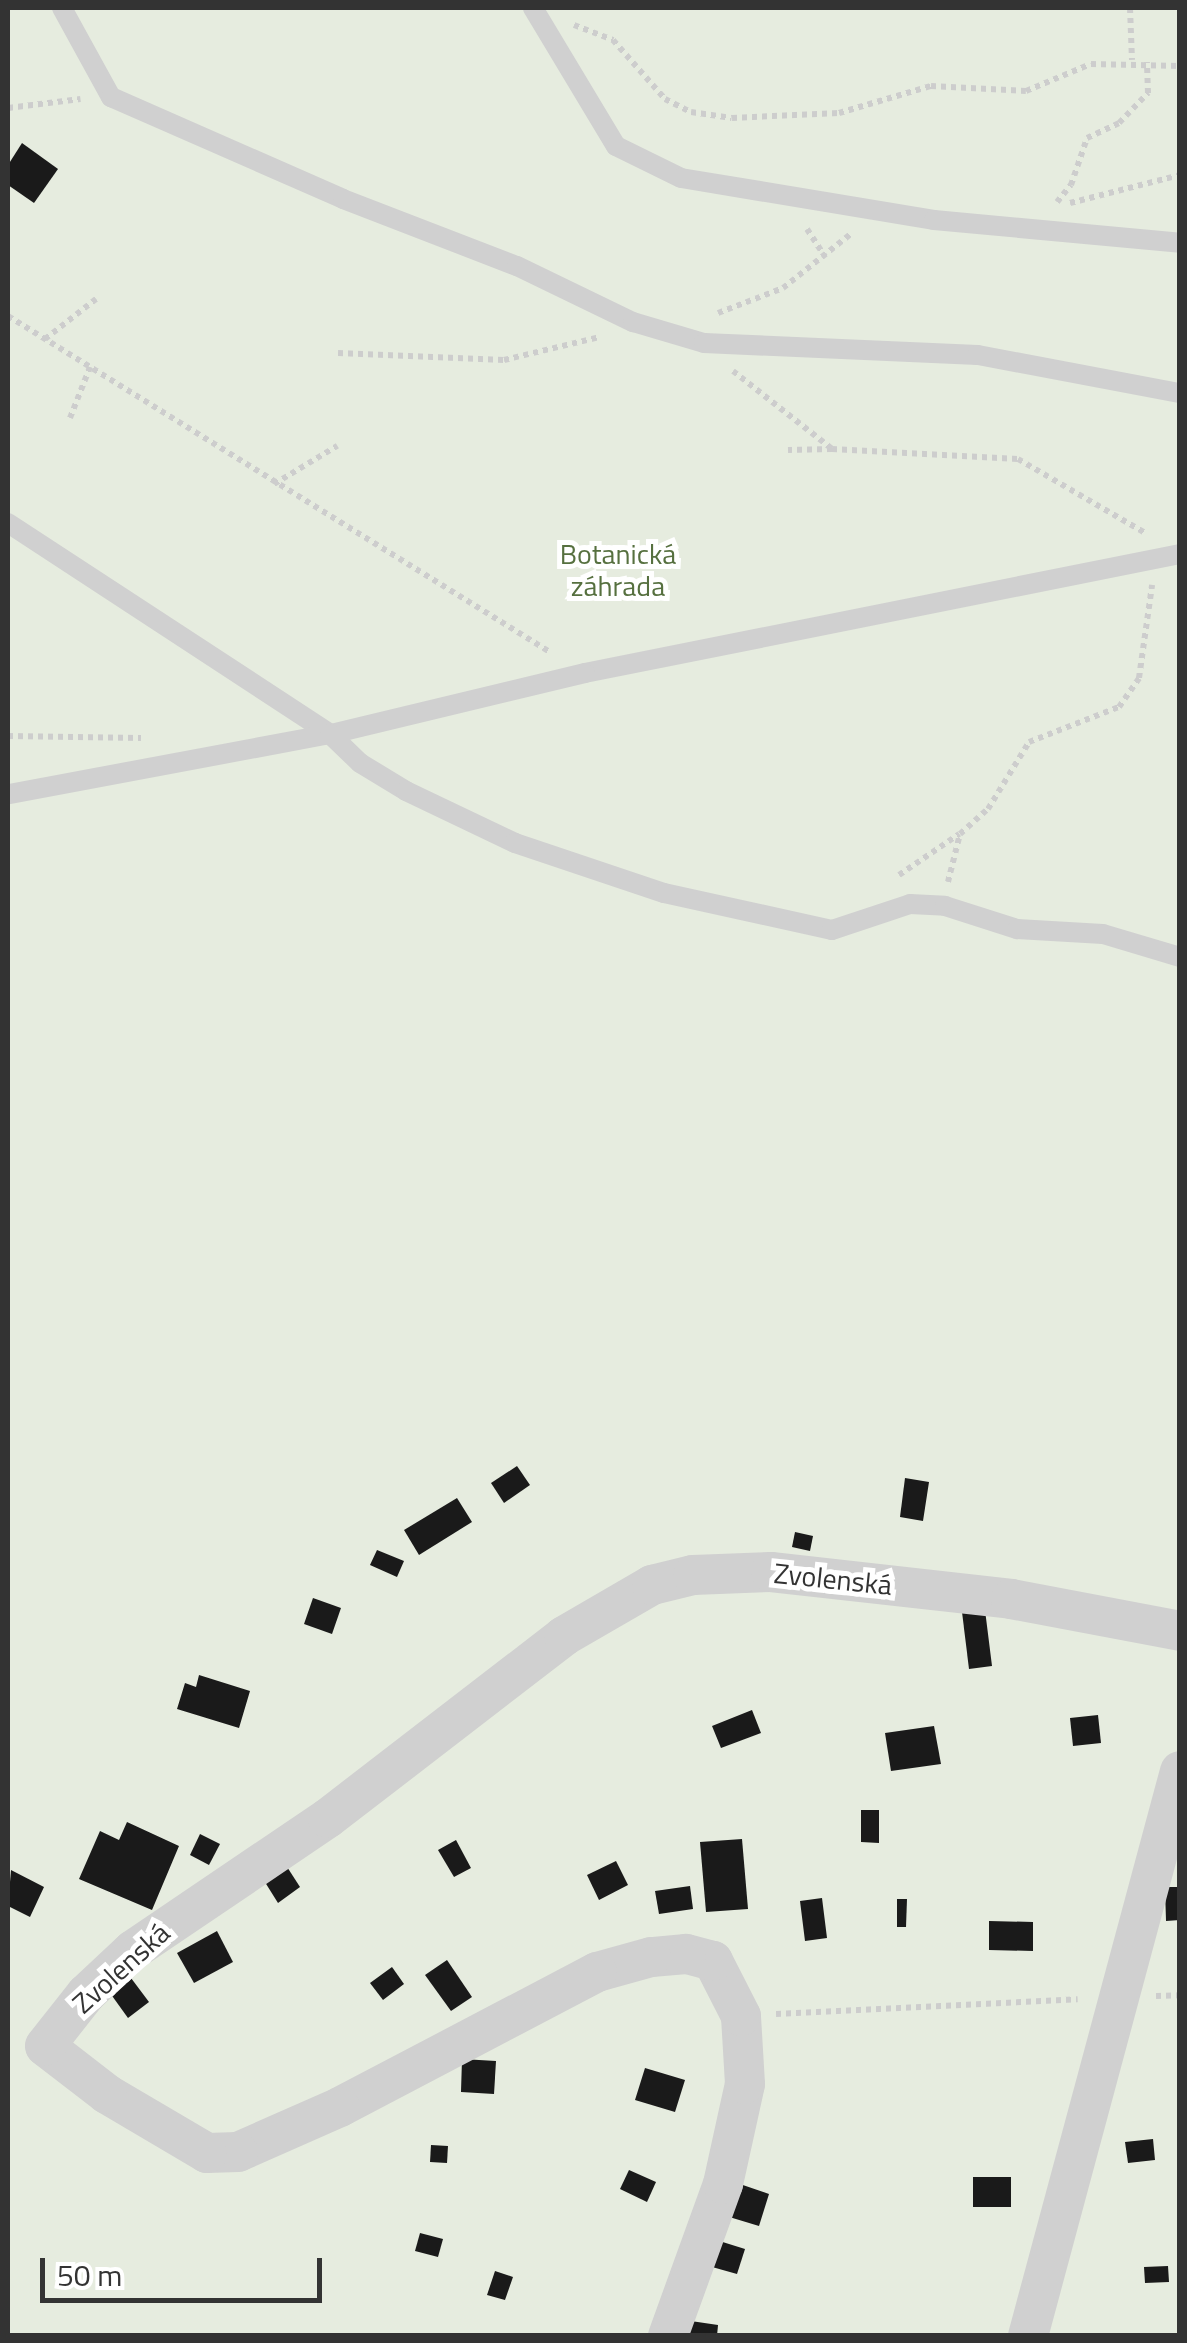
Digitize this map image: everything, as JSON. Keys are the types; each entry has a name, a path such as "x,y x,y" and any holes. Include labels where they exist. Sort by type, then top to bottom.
{"street":[{"name":"Zvolenská","path":"668,2336 736,2132 747,2050 741,2016 713,1961 686,1954 597,1972 340,2107 238,2152 207,2153 107,2094 45,2046 86,1994 133,1950 328,1818 564,1636 652,1584 693,1575 770,1572 1011,1599 1180,1631"},
{"path":"1028,2336 1180,1771"}],"lane":[{"path":"62,8 111,97 343,200 517,266 634,322 704,342 978,355 1180,394"},
{"path":"538,15 616,146 644,164 681,178 876,212 1180,244"},
{"path":"8,523 360,762 437,806 514,843 664,894 832,930 884,910 945,906 1017,929 1103,934 1180,958"},
{"path":"8,794 272,746 585,673 1167,556"}],"path":[{"path":"1130,8 1132,60"},
{"path":"538,15 590,27 613,40 665,99 691,112 732,118 839,114 932,86 1026,91 1092,64 1132,60 1180,66"},
{"path":"1147,62 1148,93 1120,123 1087,138 1071,185 1050,210 1113,187 1180,175"},
{"path":"8,108 111,97"},
{"path":"670,332 783,288 876,212"},
{"path":"45,339 96,299"},
{"path":"9,316 274,484 585,673"},
{"path":"338,352 504,360 561,349 634,322"},
{"path":"704,342 750,388 832,449"},
{"path":"70,418 90,367"},
{"path":"274,484 337,446"},
{"path":"788,450 832,449 1038,466 1144,532 1167,556 1139,678 1119,708 1028,742 988,809 960,834 900,875 884,910"},
{"path":"952,853 960,834"},
{"path":"741,2016 1180,1995"}],"green space":[{"name":"Botanická záhrada","path":"8,8 1179,8 1179,2335 8,2336"}],"building":[{"path":"22,143 58,169 34,203 8,185 8,165"},
{"path":"517,1466 530,1485 504,1503 491,1483"},
{"path":"905,1478 929,1482 923,1521 900,1517"},
{"path":"457,1498 472,1522 419,1555 404,1530"},
{"path":"795,1532 813,1536 810,1551 792,1547"},
{"path":"377,1550 404,1561 397,1577 370,1565"},
{"path":"313,1598 341,1608 332,1634 304,1624"},
{"path":"985,1610 992,1666 969,1669 962,1612"},
{"path":"199,1675 250,1691 239,1728 177,1709 185,1683 196,1687"},
{"path":"752,1710 761,1733 721,1748 712,1726"},
{"path":"1098,1715 1101,1743 1073,1746 1070,1718"},
{"path":"934,1726 941,1764 891,1771 885,1733"},
{"path":"861,1810 879,1810 879,1843 861,1842"},
{"path":"127,1822 179,1846 152,1910 79,1879 100,1831 119,1840"},
{"path":"200,1834 220,1844 209,1865 190,1855"},
{"path":"742,1839 748,1909 706,1912 700,1842"},
{"path":"456,1840 471,1868 454,1877 438,1850"},
{"path":"280,1856 300,1887 278,1903 258,1871"},
{"path":"616,1861 628,1885 599,1900 587,1875"},
{"path":"11,1870 44,1887 30,1917 8,1906"},
{"path":"690,1886 693,1909 659,1914 655,1891"},
{"path":"1165,1887 1180,1887 1180,1920 1166,1921"},
{"path":"822,1898 827,1938 805,1941 800,1901"},
{"path":"897,1899 907,1899 906,1927 897,1927"},
{"path":"989,1921 1033,1922 1033,1951 989,1950"},
{"path":"217,1931 233,1962 194,1983 177,1953"},
{"path":"447,1960 472,1997 451,2011 425,1975"},
{"path":"392,1967 404,1984 383,2000 370,1983"},
{"path":"131,1978 149,2002 128,2018 110,1993"},
{"path":"462,2059 496,2061 494,2094 461,2092"},
{"path":"645,2068 685,2080 675,2112 635,2100"},
{"path":"1153,2139 1155,2160 1128,2163 1125,2142"},
{"path":"431,2145 448,2146 447,2163 430,2162"},
{"path":"629,2170 656,2182 647,2202 620,2189"},
{"path":"973,2177 1011,2177 1011,2207 973,2207"},
{"path":"737,2183 769,2194 759,2226 726,2216"},
{"path":"420,2233 443,2239 438,2257 415,2251"},
{"path":"713,2239 745,2249 737,2274 705,2265"},
{"path":"1168,2266 1169,2282 1145,2283 1144,2267"},
{"path":"495,2271 513,2277 505,2300 487,2295"},
{"path":"684,2320 718,2325 717,2336 682,2336"}]}
